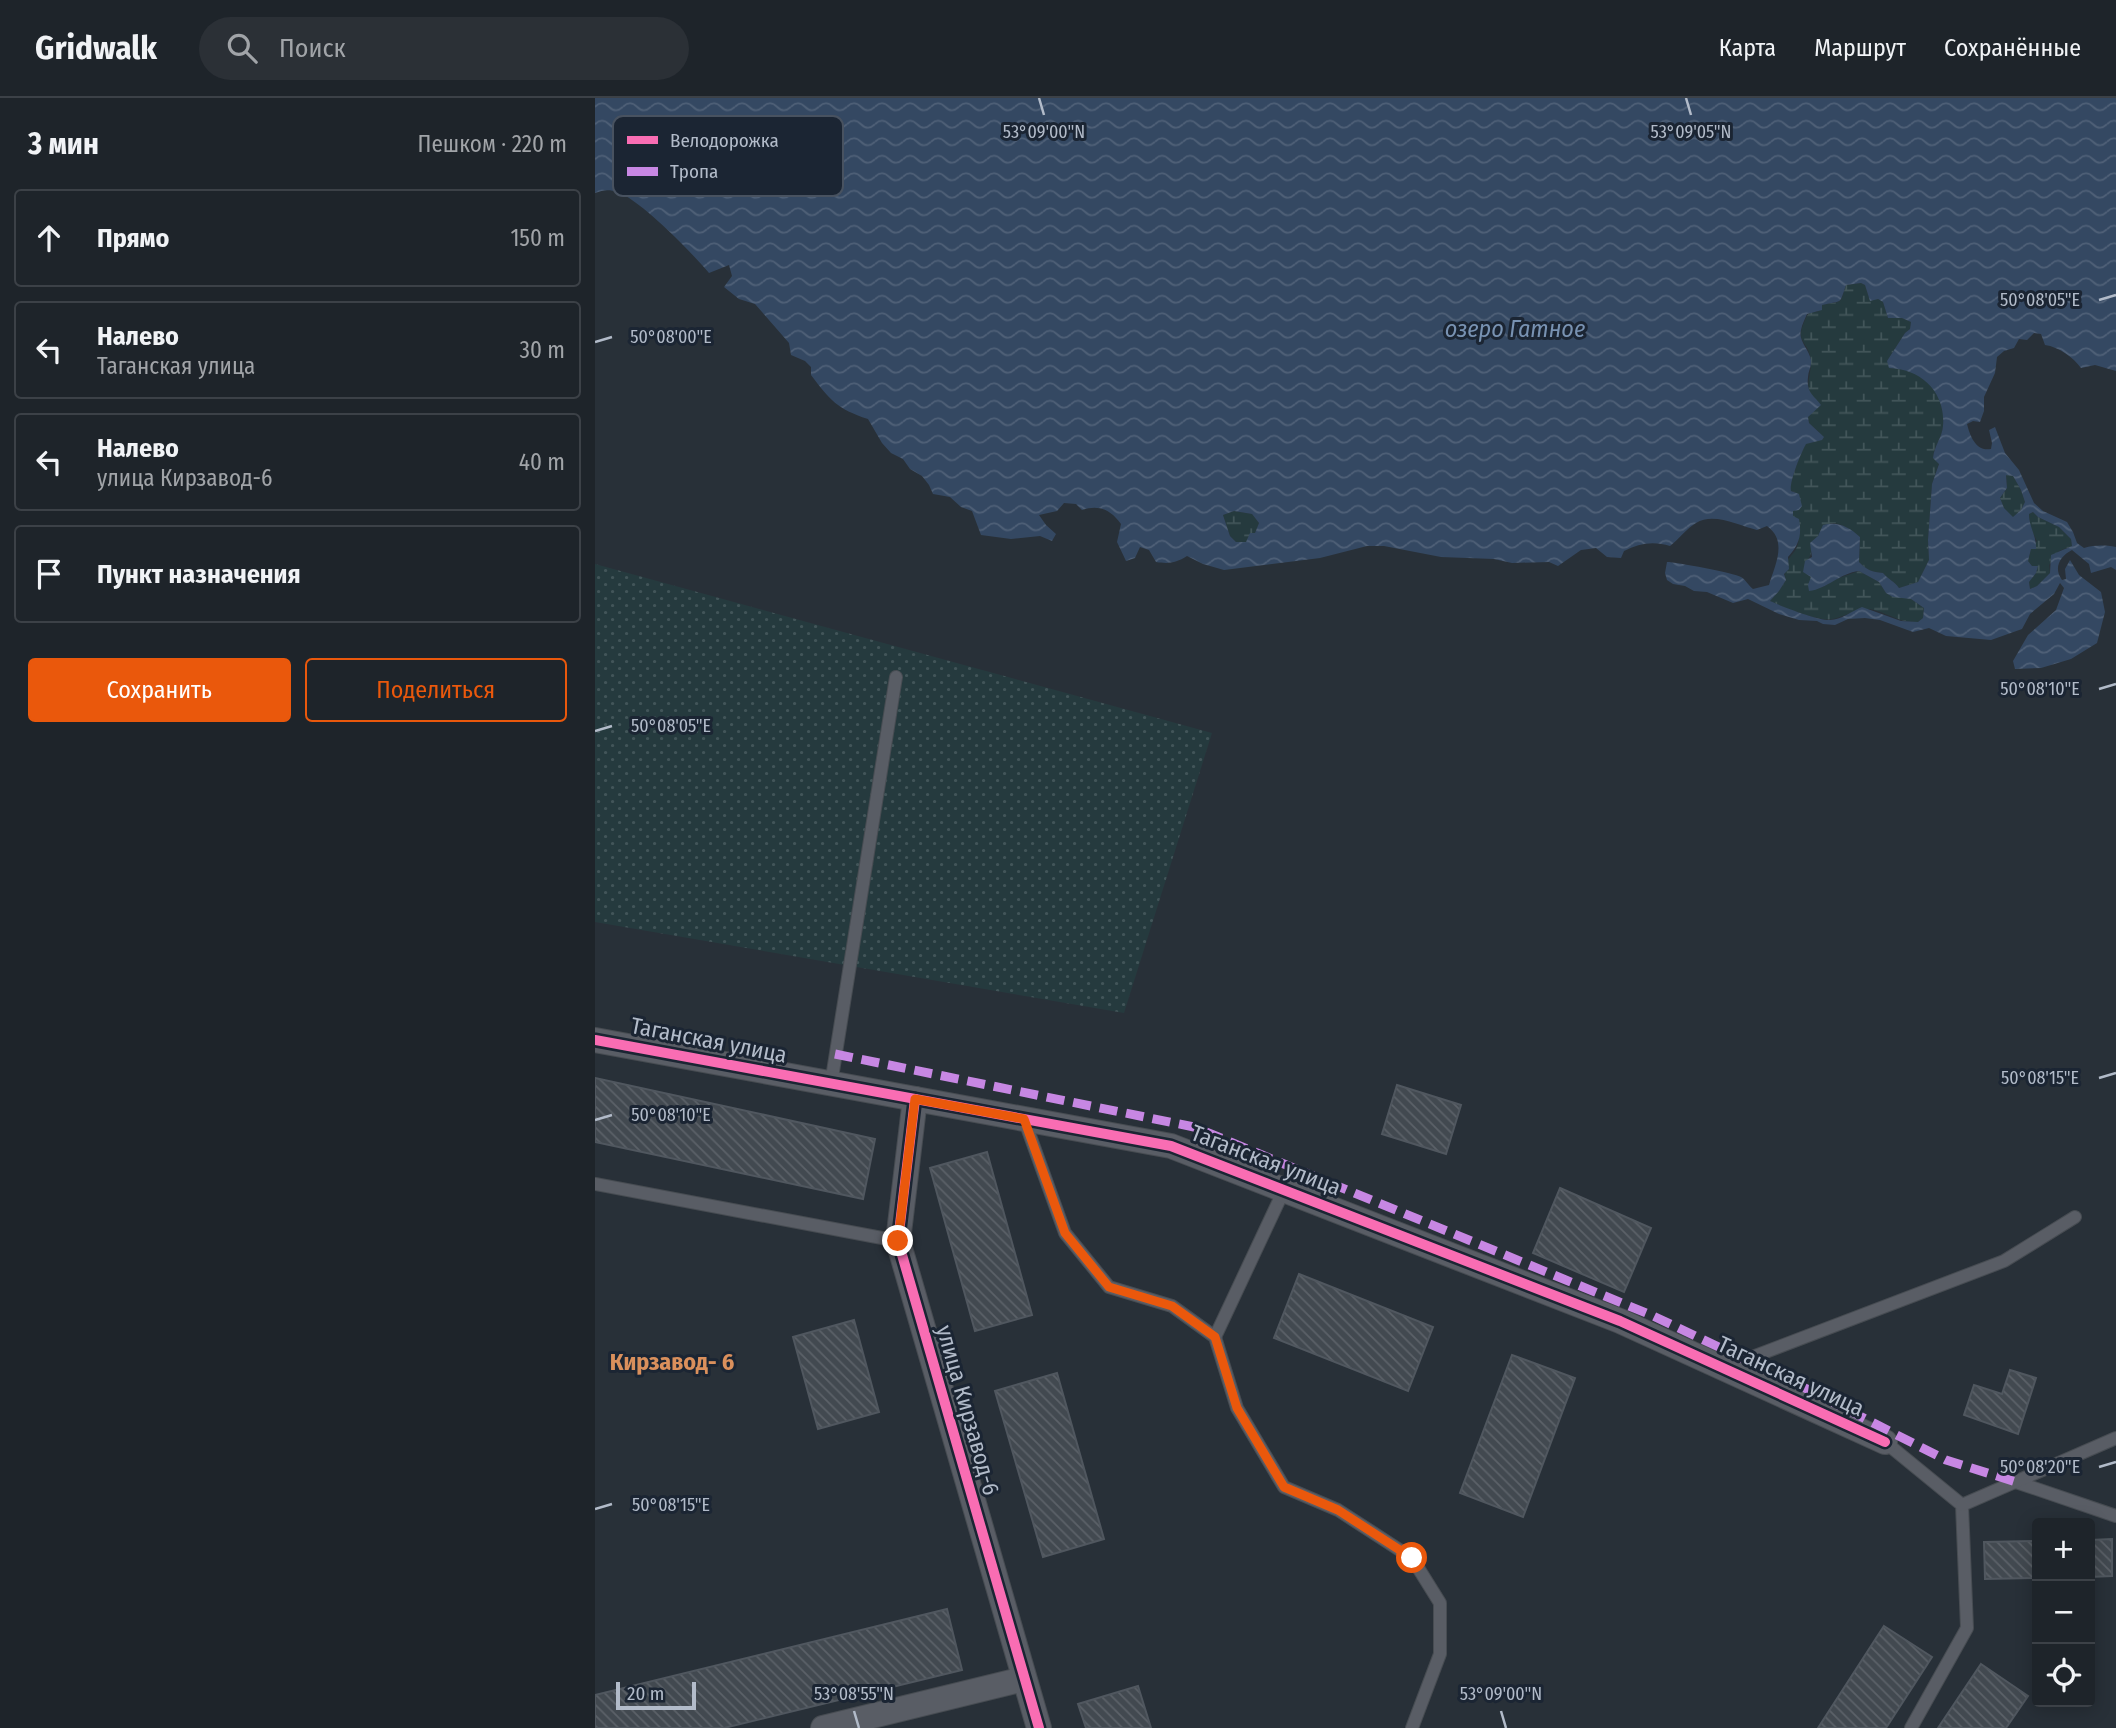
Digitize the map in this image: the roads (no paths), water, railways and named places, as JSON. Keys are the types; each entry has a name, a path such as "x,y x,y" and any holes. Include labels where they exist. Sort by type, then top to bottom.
{"street":[{"name":"Таганская улица","path":"595,1040 1171,1146 1620,1321 1885,1442"},
{"name":"улица Кирзавод-6","path":"915,1099 898,1241 1039,1728"},
{"path":"823,1728 1024,1679"}],"lane":[{"path":"831,1084 895,677"},
{"path":"1024,1119 1065,1233 1109,1287 1172,1306 1215,1337 1237,1408 1284,1487 1338,1510 1412,1558 1440,1603 1440,1654 1412,1728"},
{"path":"595,1184 898,1241"},
{"path":"1215,1337 1284,1190"},
{"path":"1723,1368 2004,1261 2075,1217"},
{"path":"1962,1505 2116,1438"},
{"path":"1885,1442 1962,1505 1967,1628 1911,1728"},
{"path":"2016,1482 2116,1516"}],"water":[{"name":"озеро Гатное","path":"595,98 2116,98 2116,371 2095,365 2081,368 2065,353 2045,345 2041,334 2034,333 2027,340 2019,339 2014,348 1997,357 1995,373 1984,397 1984,411 1980,422 1967,424 1978,446 1986,449 1991,449 1989,430 1995,427 2005,453 2019,470 2034,503 2043,511 2067,522 2077,543 2084,548 2116,547 2116,570 2111,567 2091,573 2089,564 2072,550 2061,559 2058,567 2059,576 2062,580 2066,579 2065,569 2070,560 2079,575 2101,592 2105,612 2097,643 2071,659 2041,668 2015,669 2013,661 2028,635 2056,610 2064,588 2060,583 2054,594 2030,614 2022,629 1991,640 1946,636 1929,628 1913,632 1880,620 1865,618 1848,619 1835,625 1799,620 1748,599 1733,603 1667,580 1667,562 1736,575 1743,578 1753,589 1769,585 1778,554 1777,539 1773,532 1767,526 1757,530 1718,519 1696,523 1670,546 1652,543 1635,546 1624,551 1621,558 1607,557 1596,548 1581,550 1558,566 1549,562 1512,563 1494,559 1441,557 1384,546 1367,546 1320,558 1224,570 1187,556 1172,562 1156,562 1149,550 1140,547 1135,558 1126,561 1117,542 1121,524 1113,515 1099,508 1082,510 1076,504 1064,503 1057,511 1039,515 1056,534 1052,541 1040,536 1011,539 981,535 972,511 961,507 950,497 933,494 922,476 910,469 903,459 891,453 882,443 868,419 841,407 829,397 811,375 811,367 791,355 789,343 755,304 739,299 724,287 732,276 729,265 709,273 652,215 625,196 843,196 843,116 613,116 613,191 595,193","holes":["1846,285 1865,285 1870,301 1878,299 1883,302 1888,318 1902,318 1911,322 1910,329 1887,361 1889,368 1901,369 1921,378 1936,393 1943,414 1943,426 1933,458 1939,464 1932,484 1929,560 1918,582 1899,588 1883,573 1870,570 1859,562 1860,537 1843,526 1828,524 1823,525 1818,536 1810,543 1812,557 1805,561 1803,572 1811,577 1809,591 1859,571 1879,582 1886,593 1893,597 1911,599 1924,608 1923,618 1918,622 1901,621 1862,607 1838,619 1825,620 1770,601 1786,580 1784,574 1789,569 1788,557 1800,535 1799,519 1793,516 1793,511 1802,506 1799,494 1791,491 1794,475 1806,444 1824,437 1809,423 1808,417 1821,405 1808,387 1811,360 1801,338 1801,328 1807,314 1822,310 1822,305 1840,301","2006,475 2013,476 2025,502 2013,517 2004,508 2000,498 2007,488","1234,511 1252,514 1259,523 1255,533 1250,533 1246,542 1236,542 1230,536 1223,515","2033,512 2059,527 2071,539 2072,546 2051,555 2050,573 2030,589 2029,582 2038,566 2032,566 2028,561 2031,549 2036,549 2029,514"]}],"district":[{"name":"Кирзавод- 6","path":"672,1362"}]}
